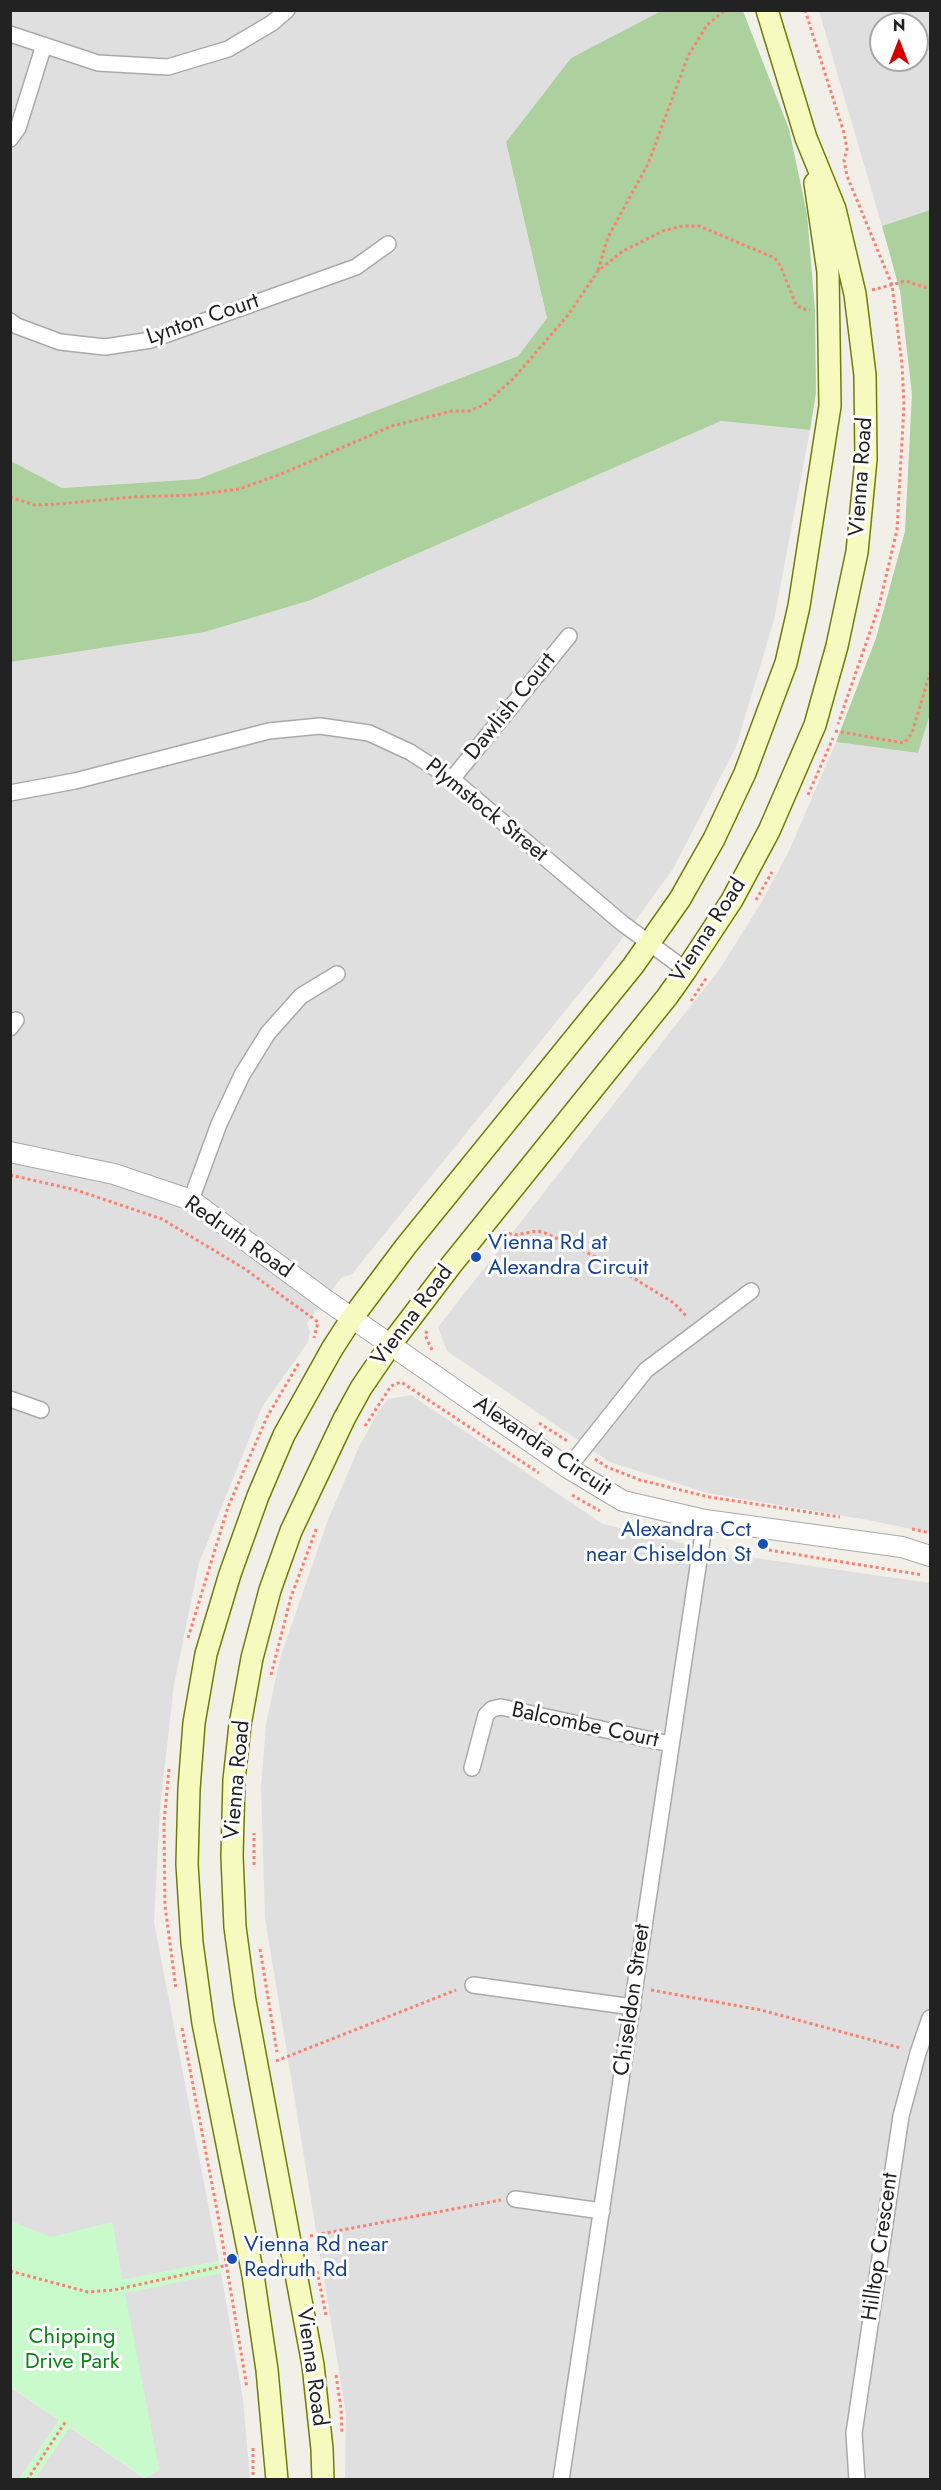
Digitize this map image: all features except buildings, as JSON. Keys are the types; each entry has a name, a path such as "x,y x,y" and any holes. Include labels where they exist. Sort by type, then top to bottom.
{"main road":[{"name":"Vienna Road","path":"323,2480 313,2365 257,2068 235,1927 232,1856 234,1780 240,1725 252,1658 270,1590 291,1531 344,1419 391,1344 452,1264 667,997 686,970 732,900 769,831 814,725 837,646 857,552 867,459 865,375 855,294 835,210 806,138 767,10"},
{"name":"Vienna Road","path":"277,2480 267,2370 250,2259 203,2023 192,1942 187,1864 194,1723 206,1654 230,1574 258,1496 284,1435 320,1369 352,1318 650,943 680,899 714,839 745,773 786,663 799,606 830,406 830,301 824,235 806,138"}],"street":[{"path":"10,34 98,63 168,67 228,49 272,23 287,10"},
{"path":"10,139 18,128 44,45"},
{"name":"Lynton Court","path":"10,321 17,326 60,342 105,347 151,340 356,267 388,244"},
{"name":"Dawlish Court","path":"452,779 569,636"},
{"name":"Plymstock Street","path":"10,793 75,781 269,731 321,726 369,733 410,752 452,779 622,923 686,970"},
{"path":"190,1200 219,1124 237,1085 268,1033 301,996 337,974"},
{"name":"Redruth Road","path":"10,1152 114,1174 190,1200 352,1318"},
{"path":"568,1468 646,1370 752,1291"},
{"name":"Alexandra Circuit","path":"352,1318 568,1468 623,1501 705,1520 902,1547 930,1557"},
{"path":"10,1399 41,1410"},
{"name":"Chiseldon Street","path":"561,2480 705,1520"},
{"name":"Balcombe Court","path":"472,1768 486,1715 492,1709 501,1707 670,1744"},
{"path":"472,1985 633,2007"},
{"name":"Hilltop Crescent","path":"857,2480 855,2421 901,2116 930,2018"},
{"path":"515,2199 602,2211"}],"path":[{"path":"10,497 35,505 193,495 239,489 392,426 452,411 470,411 484,405 514,378 568,315 598,271 608,237 648,164 688,56 707,25 725,10"},
{"path":"598,271 624,251 663,231 682,226 699,226 775,258 781,267 796,305 803,309 815,310 830,301"},
{"path":"855,294 906,281 930,289"},
{"path":"835,731 904,743 912,733 930,673"},
{"path":"10,1175 76,1190 162,1219 245,1269 318,1322 314,1338"},
{"path":"503,1232 515,1235 537,1231 545,1233 609,1263 674,1303 699,1329"},
{"path":"188,1641 228,1507 267,1417 302,1358"},
{"path":"359,1436 391,1386"},
{"path":"598,1461 607,1467 639,1479 709,1497 851,1519"},
{"path":"269,1683 291,1597 320,1520"},
{"path":"910,1528 930,1533"},
{"path":"170,1761 164,1822 165,1906 178,1999"},
{"path":"254,1829 254,1876"},
{"path":"259,1945 278,2060"},
{"path":"257,2068 448,1992 472,1985"},
{"path":"636,1987 761,2010 918,2053"},
{"path":"181,2022 227,2265 247,2392"},
{"path":"290,2240 489,2201 515,2199"},
{"path":"10,2271 88,2292 114,2290 250,2259"},
{"path":"317,2270 326,2316"},
{"path":"336,2374 342,2409 342,2444"},
{"path":"27,2480 66,2421"},
{"path":"252,2444 253,2480"}],"shaded area":[{"path":"10,11 661,11 571,58 506,142 547,318 518,356 198,479 62,488 11,461"},
{"path":"819,11 930,11 930,210 882,226"},
{"path":"721,421 810,430 774,620 736,747 673,869 604,963 352,1274 341,1278 307,1323 310,1332 308,1342 262,1407 199,1563 174,1685 160,1808 154,1922 219,2261 122,2280 112,2222 51,2238 11,2221 11,662 205,632 311,600"},
{"path":"930,714 930,1533 868,1520 707,1493 610,1462 447,1351 438,1327 719,970 761,903 789,851 836,742 918,753"},
{"path":"411,1395 603,1524 727,1554 930,1583 930,2479 345,2480 346,2414 265,1918 261,1788 266,1724 280,1658 328,1520 358,1449 378,1412 388,1399"},
{"path":"221,2273 243,2399 250,2479 34,2480 69,2427 144,2478 159,2470 124,2293"},
{"path":"10,2387 59,2420 19,2479 11,2479"}],"green space":[{"path":"661,11 743,11 789,129 807,214 815,310 816,393 810,430 721,421 311,600 205,632 11,662 11,461 62,488 198,479 518,356 547,318 506,142 571,58"},
{"path":"930,210 930,714 918,753 836,742 876,638 905,531 912,394 900,291 882,226"},
{"name":"Chipping Drive Park","path":"10,2221 51,2237 112,2222 122,2280 219,2261 221,2273 125,2293 159,2470 145,2478 70,2427 34,2479 19,2479 59,2420 11,2387"}],"place":[{"name":"Vienna Rd at Alexandra Circuit","path":"476,1257"},
{"name":"Alexandra Cct near Chiseldon St","path":"763,1544"},
{"name":"Vienna Rd near Redruth Rd","path":"232,2259"}]}
